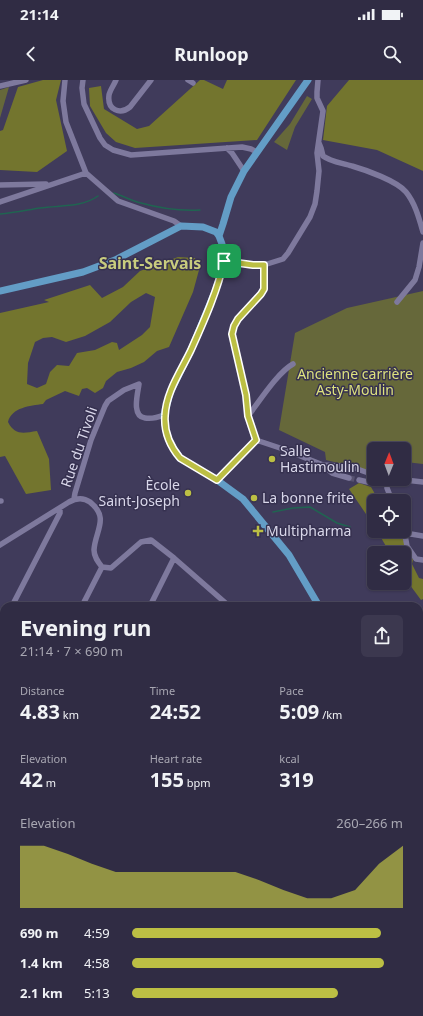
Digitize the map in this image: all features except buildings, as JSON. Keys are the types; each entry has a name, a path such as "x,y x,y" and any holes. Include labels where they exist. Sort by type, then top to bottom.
{"main road":[{"path":"219,236 224,224 231,197 244,171 308,80"},
{"path":"0,291 42,280 83,272 114,260 181,226 203,227 213,230 219,236 222,244 224,261 216,289 205,316 191,350 170,393 164,415 166,431 170,443 180,458 217,480 243,499 289,555 316,602"}],"street":[{"path":"0,86 11,81 26,80"},
{"path":"65,80 63,101 66,122 86,173 118,201 174,220 181,226"},
{"path":"83,80 82,88 84,104 105,146 113,150 131,155 242,147 257,152"},
{"path":"116,80 109,96 109,103 117,111 126,110 130,107 151,80"},
{"path":"224,261 264,265 283,259 310,217 315,204 317,191 319,143 323,111 317,98 318,80"},
{"path":"319,143 322,148 323,156 327,159 354,166 388,180 405,191 416,209 423,232"},
{"path":"227,148 244,171"},
{"path":"0,202 86,173"},
{"path":"0,185 28,186 57,183"},
{"path":"398,302 415,280 423,243"},
{"path":"256,440 248,416 246,395 232,334 234,326 264,289 264,265"},
{"path":"248,416 274,383 289,366 293,364"},
{"name":"Rue du Tivoli","path":"74,499 91,440 108,401 124,390 139,384 136,407 139,415 149,419 164,415"},
{"path":"217,480 256,440"},
{"path":"256,440 323,465 340,466"},
{"path":"323,465 332,473 349,478"},
{"path":"349,466 367,472"},
{"path":"359,480 367,482"},
{"path":"411,481 423,482"},
{"path":"0,545 74,499 88,500 95,506 100,515 101,525 94,551 97,561 102,567 111,568 140,542 151,540 224,602"},
{"path":"14,602 60,513 60,508"},
{"path":"411,533 423,536"},
{"path":"405,538 407,546 416,559 423,560"},
{"path":"152,602 174,558"},
{"path":"84,602 102,567"}],"green space":[{"path":"9,87 0,118 0,90"},
{"path":"307,96 312,99 295,127 287,150 274,142 290,124"},
{"name":"Ancienne carrière Asty-Moulin","path":"423,291 423,464 411,463 411,442 367,442 367,470 326,460 325,452 279,430 295,333 347,308"}],"shaded area":[{"path":"43,80 61,80 56,100 67,151 37,172 0,170 0,131 3,130 18,87"},
{"path":"200,80 204,80 223,89 227,80 296,80 257,140 135,148 116,142 106,133 90,106 89,88 101,86 104,109 137,129 149,126"},
{"path":"349,80 423,80 423,171 377,150 323,140 327,106"},
{"path":"178,257 195,258 199,270 193,292 169,347 157,351 144,362 117,372 106,381 103,388 95,393 87,388 82,389 79,396 65,391 46,400 43,404 22,408 13,413 8,422 14,430 17,432 37,431 49,459 51,490 26,494 5,456 0,457 0,313 49,302 44,300 90,285 102,298 123,287 140,271","holes":["146,293 155,297 150,327 142,335 119,350 117,343 112,342 95,350 77,353 69,366 57,365 50,372 46,384 37,388 27,384 28,363 35,342 43,338 52,337 66,342 85,336 110,322 131,302"]},
{"path":"359,483 371,487 375,494 367,494 367,516 349,489"},
{"path":"381,538 403,538 406,546 386,546"},
{"path":"411,556 413,560 412,564 419,578 423,579 423,599 421,600 411,586"}],"waterway":[{"path":"114,193 138,202 155,206 178,210 200,210"},
{"path":"0,214 85,203 98,196"},
{"path":"273,512 293,508 310,507 337,523 350,527"}],"tunnel":[{"path":"349,478 359,480"}],"place":[{"name":"Salle Hastimoulin","path":"272,459"},
{"name":"Ècole Saint-Joseph","path":"188,493"},
{"name":"La bonne frite","path":"254,498"},
{"name":"Multipharma","path":"258,531"}],"district":[{"name":"Saint-Servais","path":"150,263"}],"route":[{"path":"224,261 241,264 264,265 265,284 261,294 238,319 232,334 246,395 248,416 256,440 248,450 217,480 180,458 170,443 166,431 164,415 173,385 191,350 216,289 224,261"}]}
